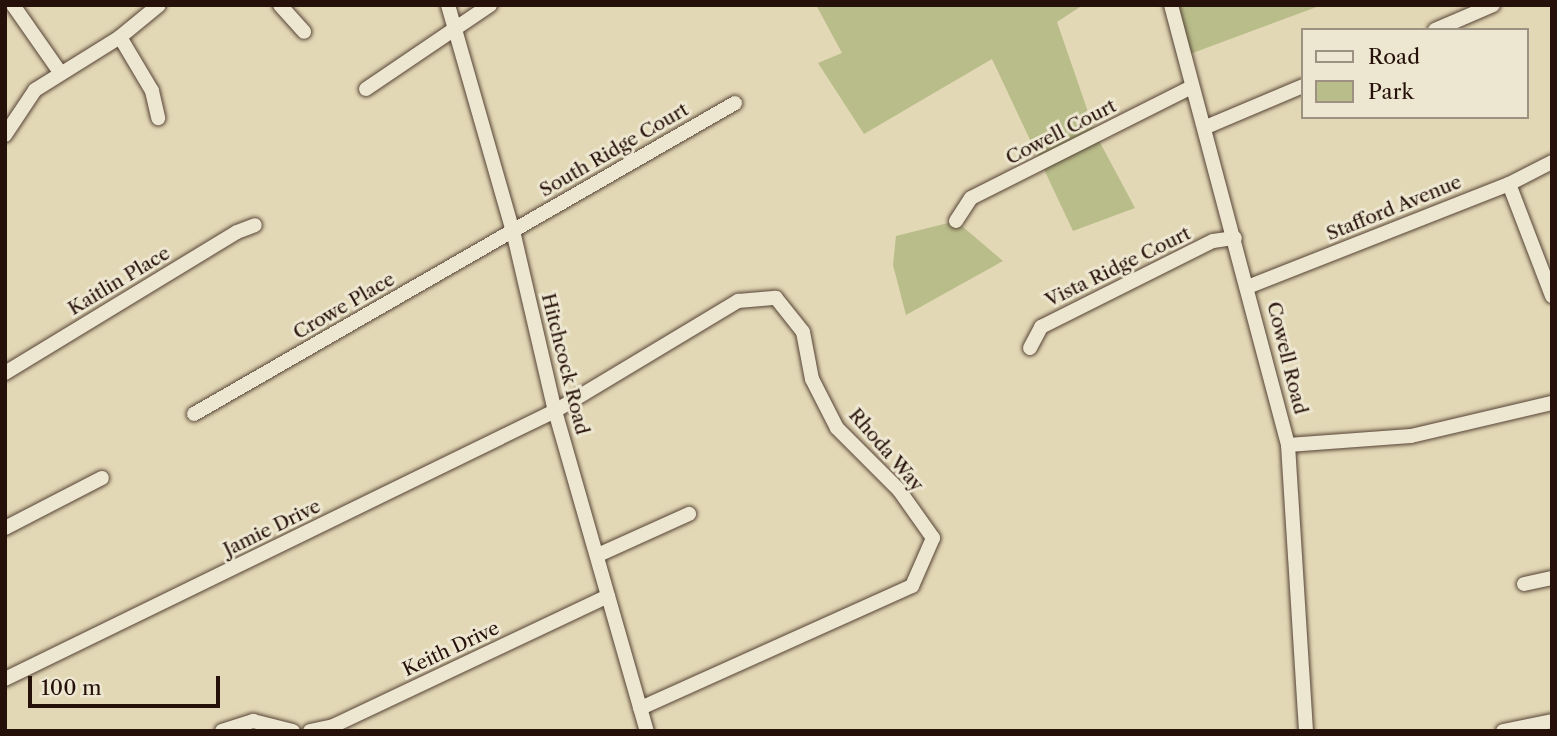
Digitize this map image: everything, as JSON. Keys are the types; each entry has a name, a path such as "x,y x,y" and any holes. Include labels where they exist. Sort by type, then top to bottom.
{"street":[{"path":"13,5 60,72"},
{"path":"5,135 35,90 120,37 159,5"},
{"path":"280,5 304,32"},
{"name":"Hitchcock Road","path":"448,5 513,231 555,411 647,731"},
{"path":"366,89 490,5"},
{"name":"Cowell Road","path":"1171,5 1250,286 1288,445 1306,731"},
{"path":"1440,28 1493,5"},
{"path":"120,37 152,91 158,118"},
{"path":"1206,127 1302,86"},
{"name":"Cowell Court","path":"956,221 971,198 1192,87"},
{"name":"South Ridge Court","path":"513,231 735,103"},
{"name":"Stafford Avenue","path":"1250,286 1509,184 1552,162"},
{"path":"1509,184 1552,296"},
{"name":"Kaitlin Place","path":"5,373 237,232 255,225"},
{"name":"Crowe Place","path":"194,414 513,231"},
{"name":"Vista Ridge Court","path":"1030,348 1041,327 1213,241 1235,237"},
{"name":"Rhoda Way","path":"555,411 737,301 776,298 803,332 812,379 837,428 899,490 933,538 912,586 640,708"},
{"path":"1288,445 1411,436 1552,403"},
{"name":"Jamie Drive","path":"5,679 555,411"},
{"path":"5,528 102,478"},
{"path":"598,555 689,514"},
{"path":"1524,584 1552,578"},
{"name":"Keith Drive","path":"310,731 333,726 608,596"},
{"path":"222,731 253,721 293,731"},
{"path":"1503,731 1552,721"}],"green space":[{"path":"816,5 1083,5 1057,22 1096,135 1135,208 1073,231 992,59 864,134 818,63 842,53"},
{"path":"1171,5 1322,5 1182,57"},
{"path":"956,221 1003,261 906,315 893,265 896,236"}]}
